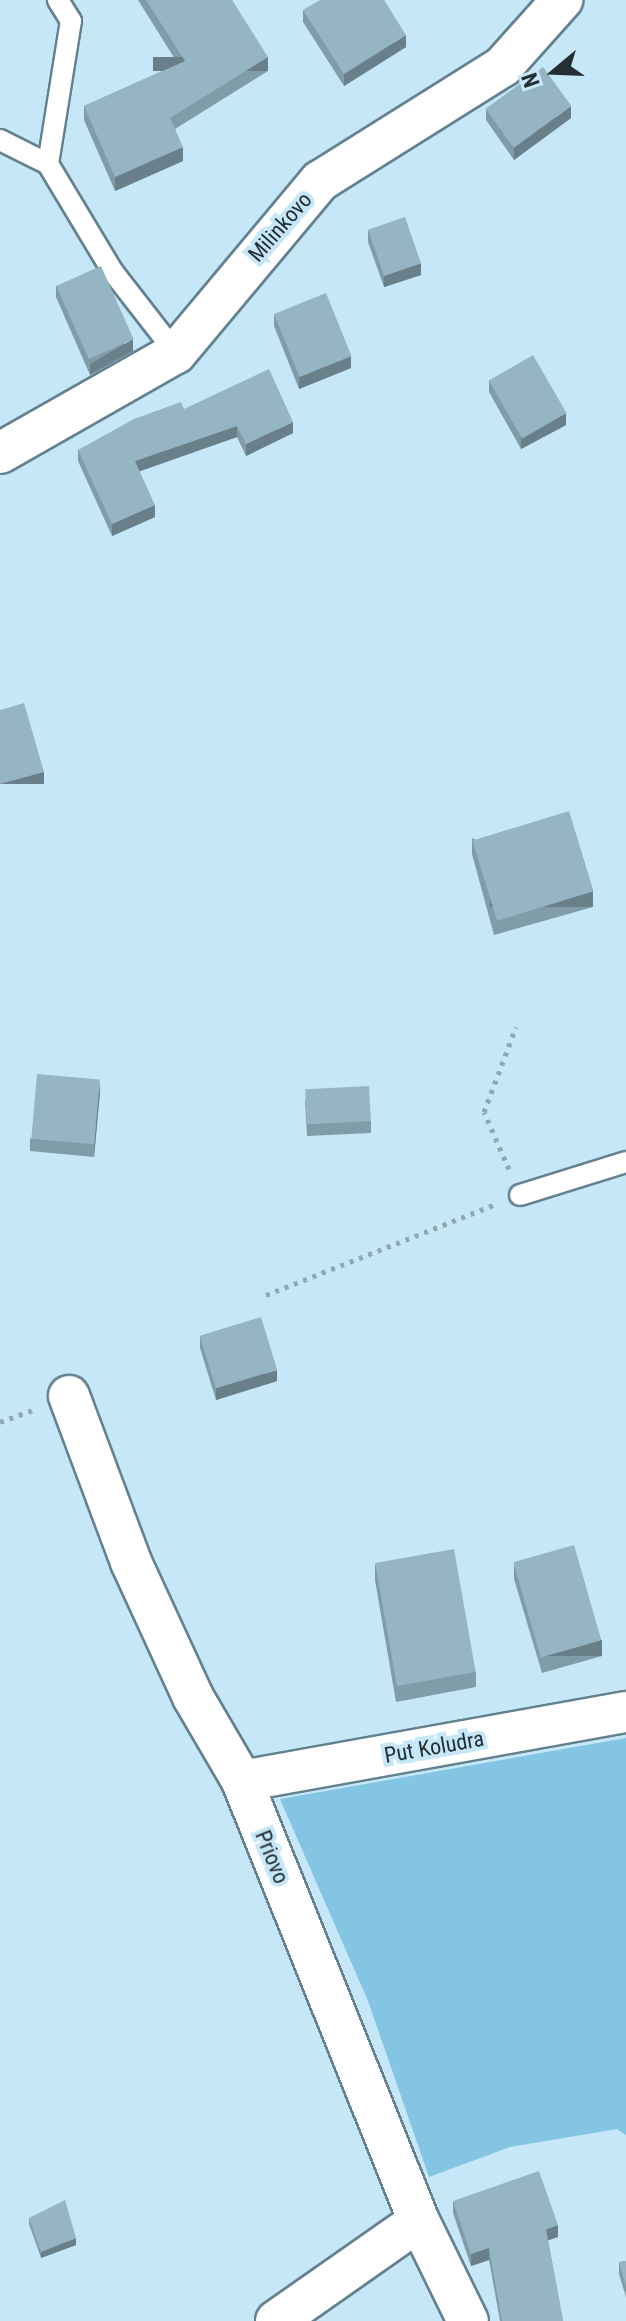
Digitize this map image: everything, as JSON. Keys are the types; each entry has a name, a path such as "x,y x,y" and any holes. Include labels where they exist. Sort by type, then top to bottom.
{"street":[{"name":"Milinkovo","path":"0,453 176,353 320,181 503,66 562,0"},
{"name":"Priovo","path":"69,1396 131,1562 193,1697 242,1781 419,2221 468,2321"},
{"name":"Put Koludra","path":"242,1781 626,1712"},
{"path":"276,2321 419,2221"}],"lane":[{"path":"48,164 71,21 58,0"},
{"path":"0,140 48,164 113,272 176,353"},
{"path":"520,1195 626,1162"}],"path":[{"path":"266,1295 520,1195 484,1112 516,1027"}],"shaded area":[{"path":"626,1738 626,2135 617,2129 510,2147 429,2177 368,2001 280,1799"}],"building":[{"path":"146,0 232,0 268,57 170,118 183,147 115,177 84,106 185,61"},
{"path":"320,0 384,0 406,35 344,74 303,10"},
{"path":"543,67 571,106 514,148 486,109"},
{"path":"405,217 421,263 384,276 368,230"},
{"path":"101,266 134,339 89,359 56,286"},
{"path":"326,293 351,356 300,377 274,314"},
{"path":"533,355 566,413 522,439 489,380"},
{"path":"269,369 293,422 246,444 237,426 135,461 155,505 112,524 78,450 134,419 181,402 184,409"},
{"path":"24,703 44,772 0,784 0,710"},
{"path":"569,811 594,891 497,921 472,841"},
{"path":"37,1074 100,1079 94,1144 31,1139"},
{"path":"369,1086 371,1121 307,1124 305,1089"},
{"path":"261,1317 277,1370 216,1388 200,1336"},
{"path":"574,1545 601,1640 541,1658 513,1562"},
{"path":"454,1549 476,1672 397,1686 375,1563"},
{"path":"539,2171 558,2225 546,2229 563,2321 502,2321 489,2248 471,2254 453,2201"},
{"path":"65,2200 76,2238 41,2252 29,2218"},
{"path":"626,2261 626,2286 619,2262"}]}
